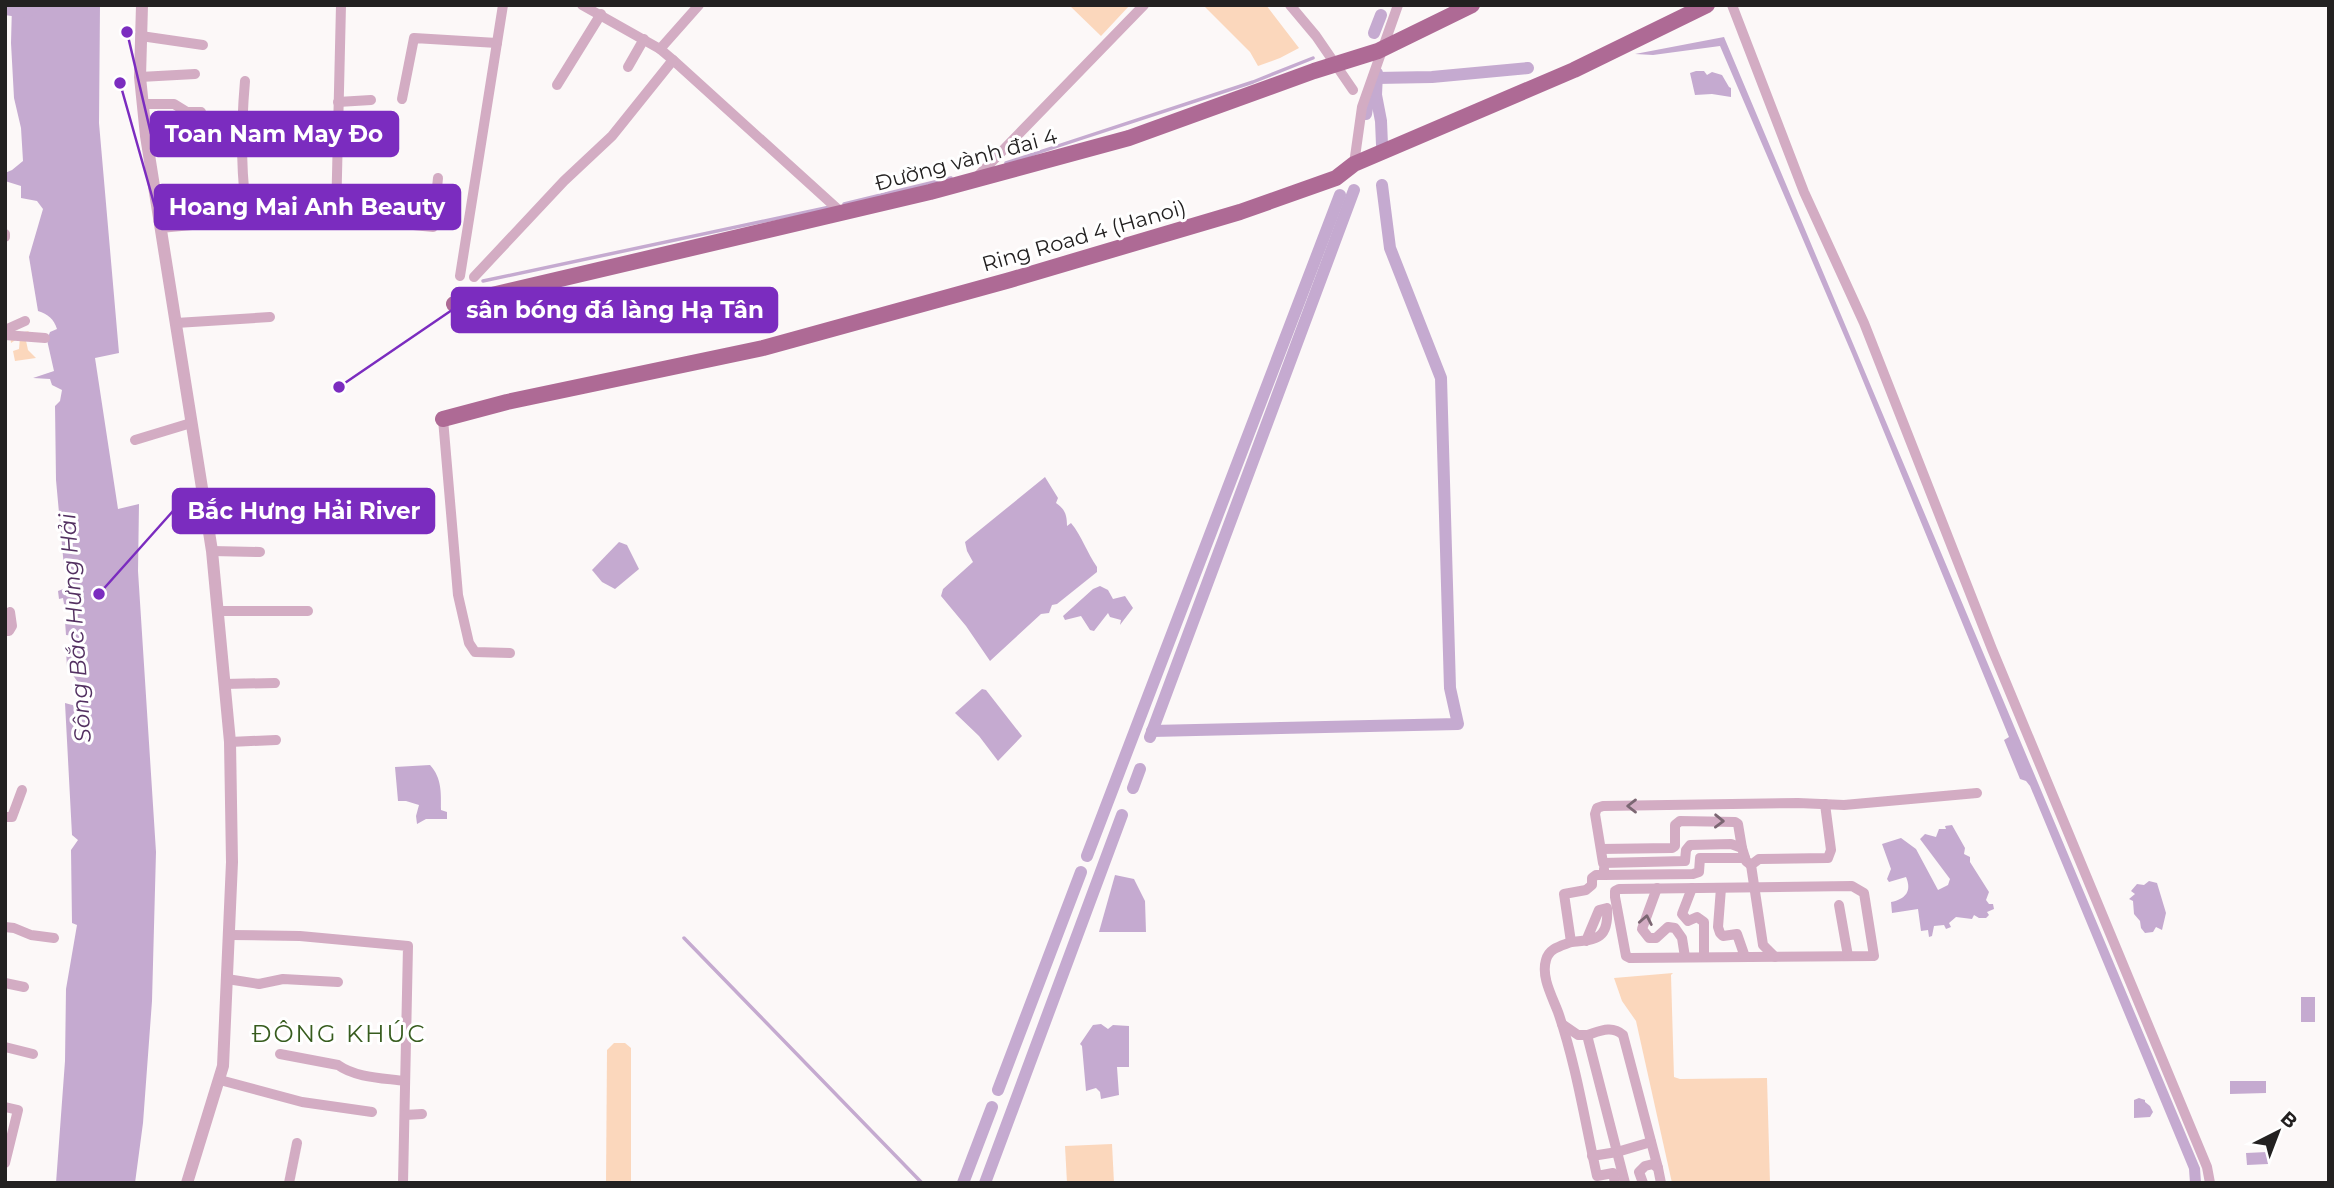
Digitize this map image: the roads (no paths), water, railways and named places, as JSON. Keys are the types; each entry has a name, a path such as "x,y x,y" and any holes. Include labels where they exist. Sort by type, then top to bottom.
{"main road":[{"name":"Đường vành đai 4","path":"454,304 973,181 1129,138 1381,49 1472,5"},
{"name":"Ring Road 4 (Hanoi)","path":"443,419 507,402 763,348 1010,280 1240,212 1336,178 1354,164 1574,70 1707,5"}],"street":[{"path":"142,5 143,104 160,228 205,499 230,742 232,862 226,1030 220,1080 187,1183"},
{"path":"336,216 341,5"},
{"path":"460,276 503,5"},
{"path":"582,5 660,49 842,213"},
{"path":"660,49 699,5"},
{"path":"973,181 1144,5"},
{"path":"1290,5 1353,90"},
{"path":"1354,164 1367,91 1398,5"},
{"path":"1732,5 1804,192 1864,323 1992,649 2207,1167 2210,1183"},
{"path":"557,85 601,15"},
{"path":"141,36 203,45"},
{"path":"402,99 414,38 497,43"},
{"path":"628,67 643,39"},
{"path":"474,277 556,190 612,136 673,60"},
{"path":"141,78 195,74"},
{"path":"245,81 242,165 248,219"},
{"path":"338,102 371,100"},
{"path":"143,104 174,104 187,112 201,113"},
{"path":"305,119 306,145 336,144"},
{"path":"160,228 297,215 336,216 433,228 438,178"},
{"path":"176,323 270,317"},
{"path":"5,332 25,321"},
{"path":"5,332 45,338"},
{"path":"443,419 458,596 469,643 475,652 510,653"},
{"path":"135,440 191,423"},
{"path":"205,499 260,501"},
{"path":"212,551 260,552"},
{"path":"217,611 308,611"},
{"path":"5,631 9,631 12,626 10,612"},
{"path":"224,684 275,683"},
{"path":"230,742 276,740"},
{"path":"5,817 12,817 22,790"},
{"path":"1604,875 1595,814 1597,808 1603,806 1825,804 1901,801 1977,793"},
{"path":"1571,942 1564,894 1586,890 1592,885 1592,878 1596,875 1696,874 1700,858 1828,858 1831,850 1825,804"},
{"path":"1601,849 1672,848 1675,846 1675,825 1680,821 1735,822 1738,824 1754,888 1763,945 1775,957"},
{"path":"1603,863 1685,861 1686,850 1690,845 1731,844 1746,857"},
{"path":"1852,886 1860,889 1864,893 1874,956 1626,956 1615,891 1754,888 1852,886"},
{"path":"1657,888 1642,929 1649,938 1656,938 1668,927 1675,928 1682,937 1685,957"},
{"path":"1692,888 1682,914 1688,921 1696,917 1704,922 1704,957"},
{"path":"1721,888 1718,926 1720,933 1723,936 1737,934 1748,957"},
{"path":"1839,905 1848,956"},
{"path":"5,927 31,935 54,938"},
{"path":"230,935 300,936 408,946 403,1183"},
{"path":"1586,941 1571,942 1551,950 1546,957 1546,980 1562,1024 1597,1176 1613,1173 1615,1183"},
{"path":"1748,957 1763,945"},
{"path":"227,979 259,984 283,979 338,982"},
{"path":"5,983 24,987"},
{"path":"1562,1024 1578,1035 1607,1029 1617,1030 1623,1035 1661,1183"},
{"path":"1587,1035 1625,1183"},
{"path":"5,1047 33,1054"},
{"path":"280,1054 338,1065 345,1070 368,1076 405,1081"},
{"path":"220,1080 292,1099 372,1112"},
{"path":"5,1107 18,1110 5,1163"},
{"path":"405,1115 422,1114"},
{"path":"1592,1156 1651,1142"},
{"path":"289,1183 297,1143"},
{"path":"1643,1183 1639,1172 1645,1166 1653,1164 1658,1168"}],"water":[{"name":"Sông Bắc Hưng Hải","path":"12,5 100,5 99,123 119,353 95,358 118,509 139,504 138,571 156,852 152,1001 143,1123 135,1183 56,1183 65,1061 66,989 77,925 72,923 71,850 78,840 72,835 65,703 76,706 84,701 85,692 67,667 66,651 77,645 74,636 66,635 65,621 70,617 71,608 64,604 63,598 59,599 58,591 68,587 69,581 64,567 56,480 55,406 60,401 62,390 52,385 50,379 33,378 54,371 47,340 50,332 57,329 50,317 38,311 29,257 43,209 37,201 21,198 21,186 5,181 5,173 23,161 21,128 14,98"},
{"path":"1724,37 2200,1168 2201,1183 2190,1183 2189,1169 2030,786 2020,779 2004,740 2009,737 1852,354 1720,46 1653,55 1635,54"},
{"path":"1704,71 1707,75 1712,72 1722,75 1731,88 1731,97 1695,95 1690,73"},
{"path":"1045,477 1058,498 1056,503 1065,513 1067,526 1071,523 1075,528 1097,567 1097,572 1057,604 1052,605 1049,613 1041,614 990,661 941,596 943,589 973,562 965,542"},
{"path":"619,542 627,545 639,569 615,589 602,582 592,570"},
{"path":"1100,586 1108,590 1113,599 1125,596 1133,608 1120,625 1121,620 1110,617 1108,613 1094,631 1090,630 1081,616 1065,620 1063,616"},
{"path":"982,689 986,690 1022,736 998,761 979,736 955,713"},
{"path":"430,765 439,780 441,810 447,812 447,819 426,819 417,824 419,805 398,801 395,767"},
{"path":"1952,825 1965,848 1964,854 1970,857 1970,862 1989,892 1986,900 1993,904 1994,909 1987,912 1989,915 1986,918 1974,915 1972,919 1956,917 1949,923 1951,927 1946,929 1944,925 1934,926 1932,936 1929,937 1928,930 1921,931 1918,909 1892,913 1891,902 1906,894 1908,882 1906,877 1889,882 1887,879 1891,869 1882,844 1901,838 1916,849 1938,890 1948,885 1950,879 1920,839 1925,834 1936,837 1939,829"},
{"path":"1115,875 1134,879 1145,901 1146,932 1099,932"},
{"path":"2149,881 2157,883 2166,913 2162,930 2156,927 2153,932 2145,933 2134,914 2133,901 2129,899 2135,894 2131,891 2137,884 2144,885"},
{"path":"2301,997 2315,997 2315,1022 2301,1022"},
{"path":"1101,1024 1108,1029 1113,1025 1129,1026 1129,1067 1117,1067 1119,1095 1101,1099 1096,1088 1086,1091 1080,1044 1093,1025"},
{"path":"2230,1081 2266,1081 2266,1093 2230,1094"},
{"path":"2139,1098 2150,1106 2153,1112 2150,1117 2134,1118 2134,1100"},
{"path":"2267,1152 2268,1164 2247,1165 2246,1153"}],"waterway":[{"path":"5,9 27,12 36,5"},
{"path":"1374,33 1381,15"},
{"path":"1006,163 1253,82 1313,58"},
{"path":"1376,78 1432,77 1528,68"},
{"path":"1366,114 1368,102 1376,95 1377,73"},
{"path":"1376,95 1382,145"},
{"path":"844,204 951,178"},
{"path":"1152,731 1458,724 1450,688 1441,378 1390,248 1382,185"},
{"path":"1150,737 1354,190"},
{"path":"1087,856 1340,195"},
{"path":"483,281 830,207"},
{"path":"1133,788 1140,769"},
{"path":"985,1183 1122,815"},
{"path":"998,1090 1081,872"},
{"path":"684,938 922,1183"},
{"path":"963,1183 992,1107"}],"place":[{"name":"Toan Nam May Đo","path":"127,32"},
{"name":"Hoang Mai Anh Beauty","path":"120,83"},
{"name":"sân bóng đá làng Hạ Tân","path":"339,387"},
{"name":"Bắc Hưng Hải River","path":"99,594"}],"district":[{"name":"ĐÔNG KHÚC","path":"339,1034"}]}
